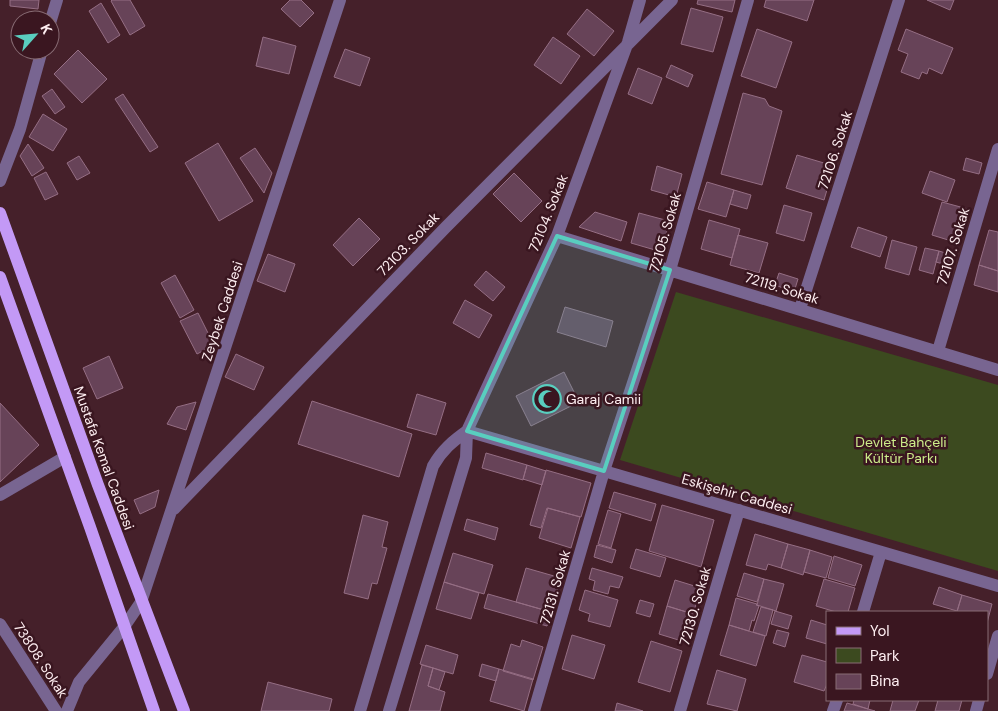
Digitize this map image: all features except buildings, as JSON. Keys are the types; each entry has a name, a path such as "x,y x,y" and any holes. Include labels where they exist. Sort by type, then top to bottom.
{"main road":[{"name":"Mustafa Kemal Caddesi","path":"0,213 141,602 184,711"},
{"path":"1,280 154,711"}],"street":[{"name":"Zeybek Caddesi","path":"67,711 79,682 124,627 141,602 340,0"},
{"name":"72104. Sokak","path":"467,431 557,236 628,42 640,0"},
{"name":"72103. Sokak","path":"171,513 425,248 628,42 672,0"},
{"name":"72105. Sokak","path":"604,471 670,270 748,0"},
{"name":"72106. Sokak","path":"800,309 899,0"},
{"path":"0,180 20,129 39,60"},
{"name":"72107. Sokak","path":"938,351 998,149"},
{"name":"72119. Sokak","path":"557,236 998,370"},
{"path":"360,711 433,466 439,455 450,443 467,431"},
{"path":"389,711 466,458 467,431"},
{"name":"Eskişehir Caddesi","path":"467,431 998,586"},
{"path":"0,495 65,457"},
{"name":"72131. Sokak","path":"534,711 604,471"},
{"name":"72130. Sokak","path":"680,711 739,510"},
{"path":"863,611 881,552"},
{"name":"73808. Sokak","path":"0,624 56,711"},
{"path":"988,671 998,636"}],"highlighted area":[{"path":"557,236 670,270 604,471 467,431"}],"green space":[{"name":"Devlet Bahçeli Kültür Parkı","path":"676,292 998,385 998,571 620,460"}],"place":[{"name":"Garaj Camii","path":"547,399"}]}
